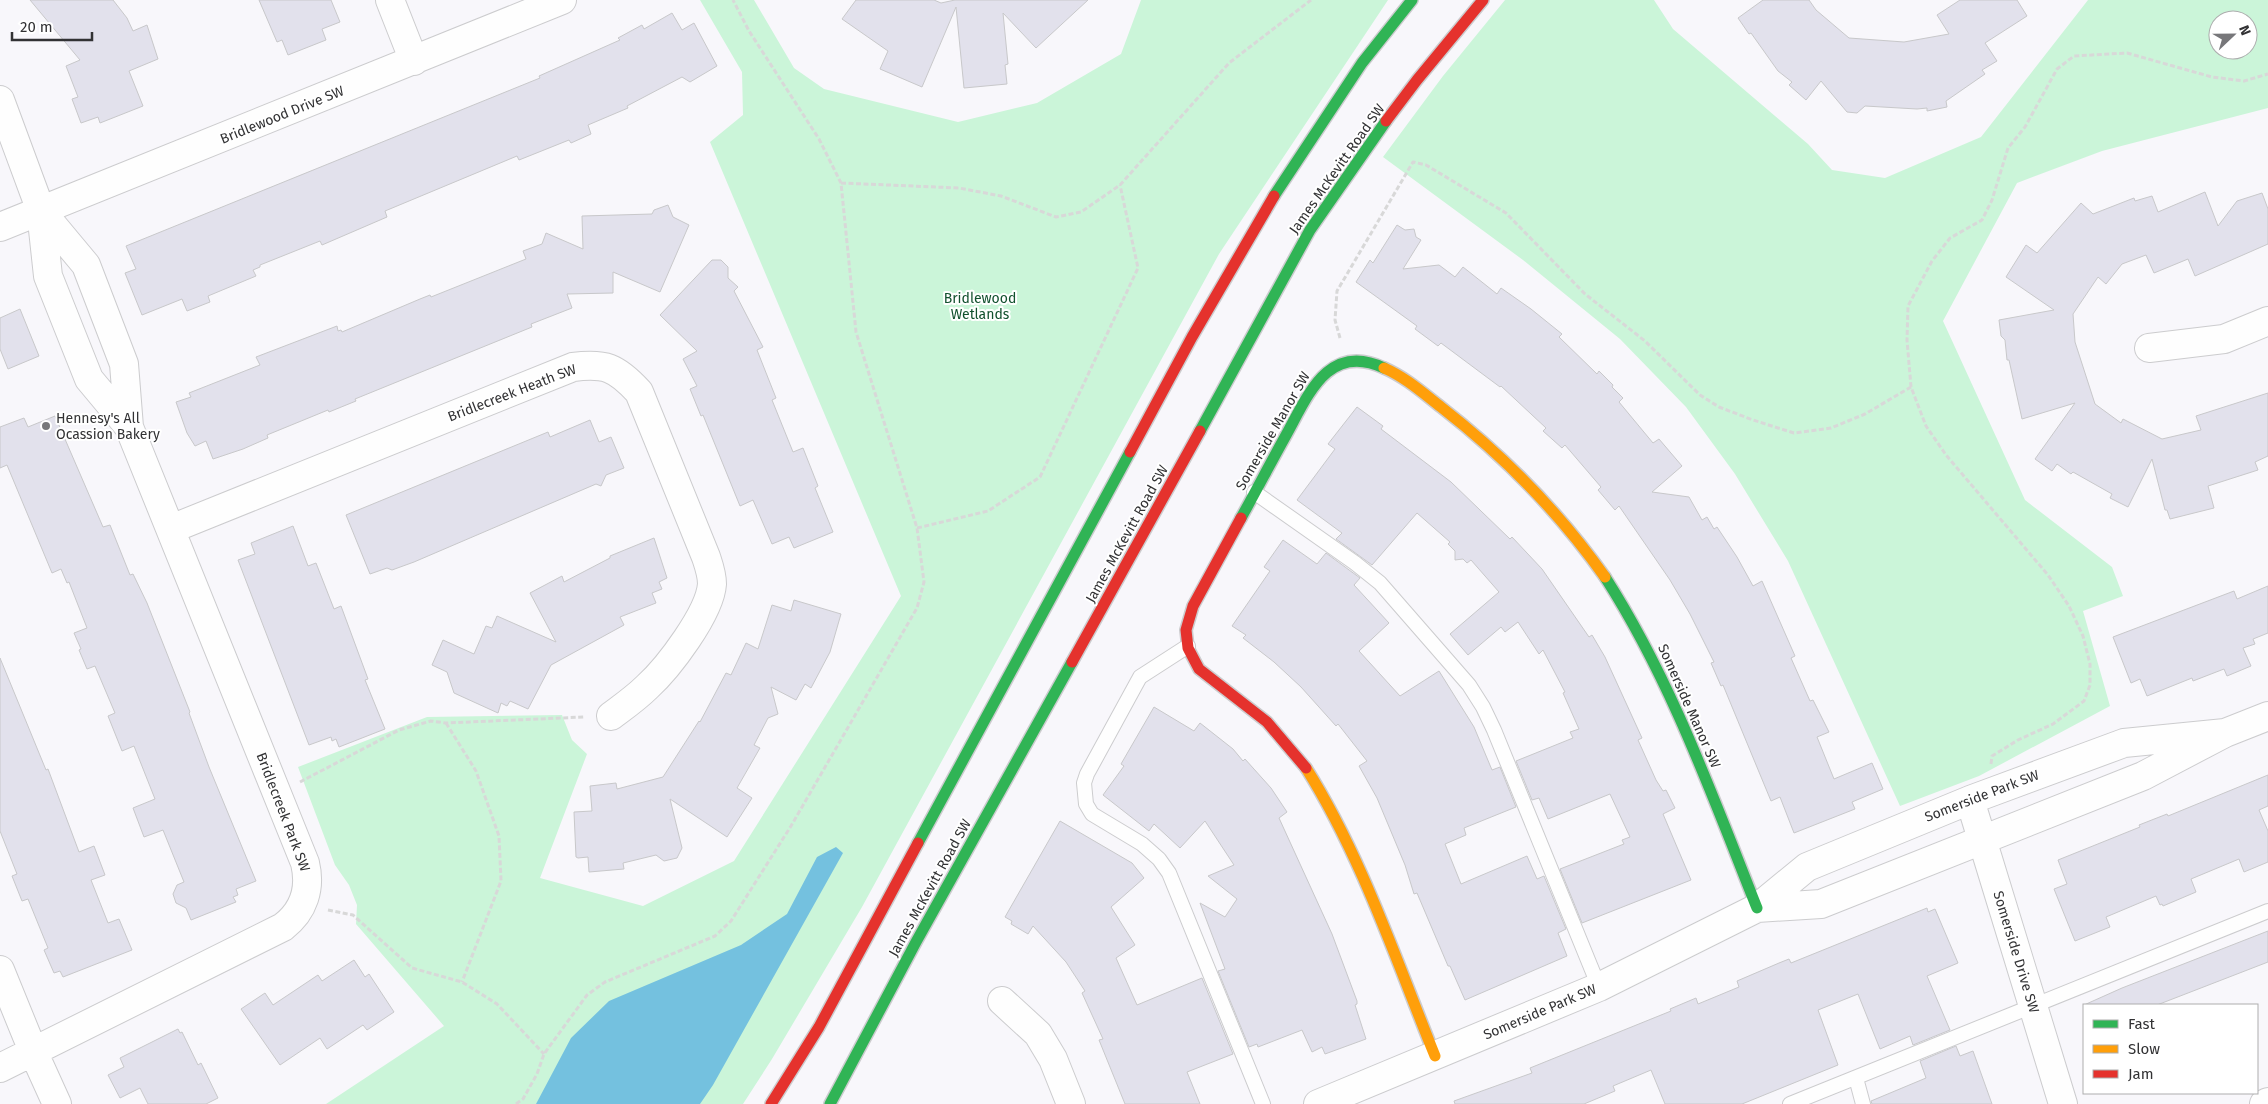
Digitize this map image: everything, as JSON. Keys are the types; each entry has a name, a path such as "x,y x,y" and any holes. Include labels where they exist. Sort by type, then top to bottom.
{"main road":[{"path":"770,1104 819,1027 1192,337 1260,217 1362,63 1412,0"},
{"name":"James McKevitt Road SW","path":"830,1104 916,942 1143,537 1310,230 1355,163 1417,80 1483,0"},
{"name":"Somerside Manor SW","path":"1435,1056 1348,843 1328,803 1305,768 1267,722 1199,669 1192,658 1186,636 1191,612 1254,492 1315,383 1333,368 1347,362 1359,361 1376,364 1392,372 1470,428 1546,501 1573,533 1613,588 1646,644 1669,692 1757,908"}],"street":[{"path":"390,0 414,61"},
{"name":"Bridlewood Drive SW","path":"0,227 562,0"},
{"path":"0,100 41,211"},
{"name":"Bridlecreek Park SW","path":"41,211 48,276 88,379 129,427"},
{"name":"Bridlecreek Park SW","path":"0,1068 283,927 290,921 302,904 308,885 308,874 277,794 129,427 124,364 86,265 41,211"},
{"path":"2149,348 2224,339 2268,321"},
{"name":"Bridlecreek Heath SW","path":"171,529 573,367 596,364 613,370 627,378 638,392 706,558 712,584 703,610 674,657 648,687 611,716"},
{"name":"Somerside Park SW","path":"1757,908 1821,904 2143,776 2225,733 2268,716"},
{"name":"Somerside Park SW","path":"1318,1104 1599,987 1757,908 1807,867 1970,800 2124,743 2225,733"},
{"name":"Somerside Drive SW","path":"1970,800 2063,1104"},
{"path":"0,970 57,1104"},
{"path":"1002,1001 1038,1034 1053,1059 1071,1104"},
{"path":"2264,1104 2268,1102"}],"lane":[{"path":"1254,492 1355,563 1380,583 1469,685 1483,707 1494,730 1599,987"},
{"path":"1188,646 1140,677 1086,774 1083,793 1086,804 1092,814 1142,844 1159,859 1168,873 1263,1104"},
{"path":"1790,1104 2268,911"},
{"path":"1856,1078 1863,1104"}],"path":[{"path":"516,1104 523,1100 537,1074 544,1054 587,995 605,982 715,936 731,921 792,826 917,608 924,582 917,528 856,332 841,182 819,139 749,31 733,0"},
{"path":"841,182 959,188 1001,196 1056,217 1081,212 1120,185 1229,64 1312,0"},
{"path":"1990,772 1992,756 2018,740 2053,724 2084,701 2090,685 2090,664 2083,636 2069,606 2042,568 1946,455 1926,426 1911,387 1906,340 1908,306 1932,261 1950,238 1982,220 1992,200 2008,148 2025,127 2057,69 2074,56 2094,53 2127,54 2212,77 2244,81 2268,74"},
{"path":"1347,362 1335,320 1337,291 1413,162 1426,165 1506,213 1585,294 1645,341 1700,394 1719,407 1794,433 1831,428 1865,414 1911,387"},
{"path":"917,528 988,511 1040,477 1138,268 1120,185"},
{"path":"277,794 399,730 430,721 446,723 611,716"},
{"path":"446,723 476,772 499,836 501,881 462,982"},
{"path":"302,904 353,915 412,968 462,982 497,1004 544,1054"}],"green space":[{"name":"Bridlewood Wetlands","path":"700,0 754,0 794,68 824,89 958,122 1037,103 1121,54 1141,0 1388,0 1219,254 862,907 772,1059 743,1104 326,1104 444,1026 356,924 357,905 349,885 335,865 298,767 427,717 562,715 572,740 587,754 540,878 643,906 734,861 901,596 710,142 743,115 742,72"},
{"path":"1505,0 1654,0 1673,29 1808,144 1832,170 1885,178 1981,137 2088,0 2268,0 2268,108 2102,151 2017,183 1943,321 2025,500 2112,567 2123,596 2083,611 2110,706 1979,776 1900,806 1788,561 1735,474 1686,407 1620,339 1523,260 1383,157 1443,76"}],"water":[{"path":"836,847 843,853 713,1085 700,1104 536,1104 571,1038 609,1001 741,945 787,914 817,857"}],"building":[{"path":"30,0 113,0 127,18 133,31 147,25 158,59 129,71 143,106 100,123 98,117 81,123 72,99 78,97 66,66 80,60"},
{"path":"259,0 331,0 340,22 322,29 326,40 288,55 282,40 277,42"},
{"path":"856,0 934,0 941,3 955,0 1088,0 1036,48 1003,13 1008,64 1005,65 1007,84 964,88 956,7 922,87 880,69 888,51 842,19"},
{"path":"1763,0 1809,0 1816,10 1849,38 1904,42 1949,34 1937,15 1960,0 2017,0 2027,16 1985,43 1997,61 1982,70 1985,74 1946,101 1947,107 1927,111 1927,108 1865,106 1857,113 1847,112 1821,81 1806,100 1789,85 1792,82 1778,71 1738,18"},
{"path":"672,13 682,30 694,23 717,66 690,82 682,77 627,106 628,108 588,125 591,134 571,143 569,140 519,160 517,156 385,211 387,217 322,245 320,241 260,265 260,267 253,270 256,276 208,296 210,302 187,311 182,299 142,315 125,273 136,269 126,246 540,78 539,76 620,40 618,38 642,25 644,29"},
{"path":"2205,192 2218,226 2237,201 2262,193 2268,209 2268,244 2195,276 2188,259 2154,273 2146,255 2122,264 2106,284 2098,277 2073,314 2075,342 2095,404 2121,423 2123,419 2162,439 2201,430 2196,416 2268,393 2268,456 2255,462 2258,470 2208,486 2214,508 2170,519 2167,510 2165,510 2152,459 2128,507 2110,498 2112,494 2073,472 2071,474 2057,464 2052,471 2035,459 2075,403 2022,419 2009,360 2007,360 2005,340 2001,336 1999,320 2054,310 2006,277 2026,245 2037,253 2081,203 2093,214 2134,198 2135,201 2152,196 2158,212"},
{"path":"668,205 673,217 689,225 660,292 613,272 613,293 567,294 572,308 531,324 532,327 355,399 356,401 329,412 328,410 267,435 268,438 243,449 213,459 206,441 195,446 187,433 176,402 191,397 189,393 260,365 256,357 337,326 338,331 341,330 342,332 430,295 431,297 526,259 523,251 542,244 546,233 583,249 582,216 652,214 654,210"},
{"path":"1397,225 1405,230 1414,229 1416,237 1421,240 1403,269 1439,265 1455,277 1463,267 1497,294 1501,288 1531,309 1562,334 1559,337 1597,374 1599,371 1613,385 1612,387 1623,398 1619,402 1653,443 1659,439 1682,466 1652,492 1689,497 1702,520 1707,517 1714,529 1717,527 1753,586 1762,581 1795,656 1791,658 1810,701 1813,700 1829,732 1817,737 1834,779 1872,763 1883,789 1852,802 1855,809 1794,833 1780,797 1771,801 1723,685 1721,686 1711,663 1714,662 1690,614 1670,580 1619,506 1615,510 1598,490 1601,487 1565,445 1562,448 1543,431 1546,428 1501,386 1441,343 1438,346 1415,329 1417,326 1356,282 1370,260 1373,263"},
{"path":"712,260 721,260 728,267 728,278 738,287 734,291 763,347 757,350 776,398 772,400 793,452 803,448 818,486 815,488 833,532 794,548 789,537 772,544 753,500 740,506 703,415 701,416 690,389 697,386 683,359 697,351 660,315"},
{"path":"20,309 39,356 8,369 0,349 0,318"},
{"path":"1357,407 1383,426 1381,429 1451,482 1510,539 1512,537 1542,569 1589,637 1592,635 1605,657 1642,738 1638,740 1656,780 1663,791 1666,790 1675,808 1663,814 1691,880 1582,923 1560,869 1624,844 1622,840 1630,837 1610,794 1548,819 1539,798 1532,800 1516,761 1573,738 1570,732 1579,729 1563,693 1565,692 1543,650 1539,654 1518,622 1505,632 1501,627 1468,655 1450,634 1499,592 1471,560 1467,563 1463,559 1455,560 1455,551 1448,544 1450,542 1417,513 1372,565 1336,539 1342,533 1297,500 1335,449 1328,444"},
{"path":"55,416 103,527 110,525 130,575 133,574 147,603 190,712 209,767 256,881 236,889 238,895 233,897 236,902 191,920 186,908 176,903 173,894 177,885 184,882 163,830 144,837 133,808 155,799 134,746 122,751 108,716 115,713 95,666 87,669 79,650 81,649 74,633 87,628 69,582 67,583 61,569 52,573 7,465 0,468 0,427 24,418 28,427"},
{"path":"590,420 599,442 611,437 624,468 606,475 601,486 596,484 414,562 392,570 387,568 370,574 346,515 548,432 550,437"},
{"path":"293,526 308,566 316,563 334,609 341,606 368,679 365,680 385,729 339,747 336,739 332,741 331,737 309,745 238,560 255,554 251,543"},
{"path":"654,538 667,578 659,582 662,589 652,593 656,603 620,617 624,625 551,665 528,709 510,701 507,706 501,703 498,713 454,693 447,672 432,665 443,640 474,654 486,626 492,628 497,616 556,642 530,593 562,576 564,582 610,558 610,556"},
{"path":"1283,540 1317,564 1326,553 1360,578 1354,585 1389,623 1359,651 1400,696 1439,671 1474,727 1492,770 1500,767 1516,807 1464,828 1466,835 1445,844 1461,884 1527,856 1537,879 1544,876 1566,929 1558,933 1567,956 1465,1000 1450,966 1448,966 1417,893 1414,894 1405,865 1377,798 1359,766 1367,761 1338,724 1336,726 1301,687 1274,662 1243,638 1246,635 1232,626 1270,571 1264,567"},
{"path":"2268,586 2268,633 2253,639 2255,644 2243,648 2251,666 2227,676 2224,669 2193,681 2192,678 2147,696 2140,679 2131,683 2113,637 2234,591 2237,599"},
{"path":"794,600 841,614 830,652 811,688 805,684 796,700 771,687 778,714 768,718 754,745 760,748 737,788 752,798 727,837 670,799 682,848 677,858 664,861 656,855 623,863 624,869 589,872 588,857 576,857 574,812 592,811 590,786 616,783 617,789 663,777 700,722 726,673 731,675 746,643 758,649 772,605 791,611"},
{"path":"0,658 46,770 48,769 79,852 94,846 105,875 91,880 108,923 119,919 132,950 63,977 60,971 54,973 44,950 48,948 28,899 22,901 12,876 17,874 0,831"},
{"path":"1154,707 1194,731 1200,723 1233,749 1243,761 1245,759 1271,788 1287,812 1279,818 1332,934 1357,1001 1355,1005 1366,1039 1325,1054 1322,1047 1312,1052 1302,1030 1258,1047 1257,1044 1249,1047 1218,971 1225,969 1200,903 1225,917 1237,899 1208,876 1234,865 1205,821 1180,848 1154,824 1149,831 1103,795 1124,766 1121,764"},
{"path":"2268,775 2268,806 2259,810 2268,831 2268,862 2244,872 2239,859 2191,879 2196,892 2163,906 2162,904 2160,905 2156,896 2106,917 2110,927 2075,941 2054,889 2067,884 2058,860 2140,827 2139,825 2167,814 2168,816"},
{"path":"1060,821 1132,863 1144,878 1111,907 1135,945 1116,958 1137,1005 1202,978 1233,1054 1187,1072 1200,1104 1125,1104 1099,1040 1103,1039 1082,993 1085,991 1066,962 1033,926 1028,934 1011,924 1012,921 1005,917"},
{"path":"1927,908 1928,912 1935,909 1958,963 1927,976 1950,1030 1913,1045 1910,1036 1880,1049 1858,994 1818,1010 1838,1065 1742,1104 1665,1104 1651,1070 1613,1086 1615,1091 1584,1104 1455,1104 1454,1101 1532,1073 1530,1068 1671,1011 1670,1009 1696,998 1698,1004 1739,987 1737,981 1779,963 1789,959 1791,963"},
{"path":"2268,931 2268,962 2160,1004 2086,1004 2122,988"},
{"path":"354,960 365,977 369,974 394,1012 367,1030 363,1025 327,1049 320,1038 280,1065 241,1009 265,993 273,1005 318,975 322,981"},
{"path":"178,1029 180,1033 182,1032 198,1065 201,1063 218,1098 206,1104 148,1104 140,1088 120,1098 108,1075 124,1067 120,1058"},
{"path":"1956,1046 1960,1056 1973,1051 1992,1104 1872,1104 1871,1101 1926,1078 1920,1061"}],"traffic: fast":[{"path":"1274,196 1362,63 1412,0"},
{"path":"1200,431 1310,230 1386,121"},
{"path":"1241,518 1302,406 1321,378 1333,368 1348,362 1364,362 1384,368"},
{"path":"918,843 1130,452"},
{"path":"1605,577 1629,616 1670,697 1707,781 1757,908"},
{"path":"830,1104 916,942 1072,662"}],"traffic: slow":[{"path":"1384,368 1421,391 1487,445 1550,508 1605,577"},
{"path":"1306,768 1326,801 1361,872 1435,1056"}],"traffic: jam":[{"path":"1386,121 1483,0"},
{"path":"1130,452 1192,337 1274,196"},
{"path":"1072,662 1200,431"},
{"path":"1241,518 1193,606 1186,630 1188,648 1199,669 1267,722 1306,768"},
{"path":"771,1104 819,1027 918,843"}],"place":[{"name":"Hennesy's All Ocassion Bakery","path":"46,426"}]}
